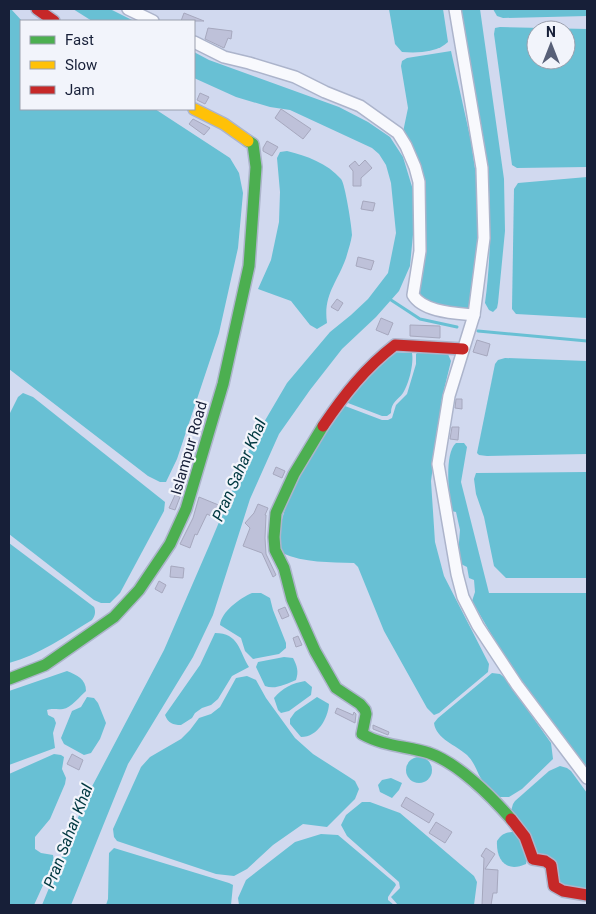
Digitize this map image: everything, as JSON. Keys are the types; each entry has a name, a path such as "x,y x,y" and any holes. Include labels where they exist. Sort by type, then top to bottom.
{"street":[{"path":"37,9 53,20"},
{"path":"128,9 151,20"},
{"path":"455,9 482,168 484,238 474,316 449,396 438,464 457,574 463,597 478,626 517,685 587,778"},
{"path":"195,42 224,57 287,75 360,106 398,133 415,167 419,182 420,252 412,295 424,305 444,312 474,316"},
{"name":"Islampur Road","path":"9,679 46,665 114,616 139,590 170,544 186,509 223,384 249,266 256,167 253,144 224,124 195,110"},
{"path":"463,349 395,346 375,360 346,392 325,422 294,474 276,513 275,550 284,568 292,599 315,651 336,688 360,704 365,710 362,734 369,739 433,755 470,779 509,816 523,834 533,859 547,861 550,864 554,886 563,891 587,895"}],"water":[{"path":"9,9 11,9 21,20 20,110 157,110 230,158 239,173 243,193 238,248 219,333 177,459 166,482 160,482 148,476 9,369"},
{"path":"73,9 110,9 132,20 90,20"},
{"path":"389,9 443,9 448,42 432,50 402,52 395,44"},
{"path":"458,9 480,9 504,179 505,231 498,303 497,308 493,312 489,310 485,303 489,263 490,220 486,155"},
{"path":"493,9 587,9 587,16 503,18 497,16"},
{"path":"495,28 526,28 526,70 576,70 576,29 587,29 587,167 517,168 512,165 494,34"},
{"path":"451,51 471,141 480,203 476,275 469,309 439,307 416,296 424,227 403,132 408,108 401,66 402,61 407,58"},
{"path":"195,53 209,60 339,107 368,122 390,137 403,157 413,190 414,224 410,266 399,291 376,317 342,349 279,434 250,499 213,615 193,657 128,764 71,905 42,905 87,796 164,650 253,441 287,383 330,332 368,299 388,273 396,233 391,183 386,165 379,154 372,148 290,110 270,107 236,97 195,78"},
{"path":"287,151 316,161 335,173 343,182 348,206 352,235 350,244 329,297 326,313 327,323 317,329 310,325 291,301 258,289 271,260 279,222 280,192 277,158 280,152"},
{"path":"587,177 587,318 516,314 512,309 514,189 518,183"},
{"path":"419,351 448,354 451,361 442,398 431,481 435,542 444,576 489,664 488,672 439,713 434,715 427,708 384,631 358,567 354,563 317,561 290,556 282,553 277,537 291,488 334,417 345,406 382,420 392,418 396,405 407,394 416,364 416,354"},
{"path":"391,352 412,353 412,368 403,393 393,404 391,413 387,416 382,416 348,403 348,400"},
{"path":"505,358 587,361 587,454 487,456 477,453 495,364 498,360"},
{"path":"23,393 33,397 165,502 164,511 120,593 110,603 101,603 94,600 9,534 9,415 18,397"},
{"path":"456,443 464,443 467,447 461,482 489,593 587,593 587,767 553,727 498,646 472,601 475,592 474,580 469,578 467,567 461,564 458,555 460,530 456,512 451,511 449,495 448,475 450,456 452,448"},
{"path":"587,472 587,578 506,578 494,566 484,517 476,494 474,479 476,473"},
{"path":"9,543 94,607 95,612 92,620 62,639 20,660 9,663"},
{"path":"252,593 261,593 270,598 286,643 286,648 279,654 253,659 245,651 241,638 220,625 227,610"},
{"path":"215,633 229,636 234,640 249,667 232,676 218,699 211,705 202,708 181,725 171,723 165,715 200,665"},
{"path":"284,657 293,658 297,669 296,680 277,687 265,686 256,667 258,662"},
{"path":"67,671 83,680 86,691 66,708 47,710 48,715 54,718 56,723 53,733 55,748 9,765 9,691"},
{"path":"492,673 500,674 505,678 551,743 553,759 522,789 509,797 497,797 483,781 469,757 442,738 434,723"},
{"path":"247,676 256,680 266,698 295,738 313,754 355,781 359,789 355,799 327,827 303,824 273,845 247,869 234,876 216,874 117,841 114,837 113,829 141,767 150,757 181,739 199,718 211,714 220,707 236,678"},
{"path":"305,681 312,687 311,695 289,711 281,713 274,698 288,686"},
{"path":"87,697 94,698 98,703 106,723 100,739 91,753 84,755 64,744 61,738 72,711 81,707"},
{"path":"317,697 329,704 327,715 317,730 312,734 301,737 290,724 290,719 295,712"},
{"path":"54,754 64,757 62,769 66,778 65,784 50,819 35,837 35,849 41,853 53,855 54,861 34,905 9,905 9,774"},
{"path":"419,757 428,761 432,770 428,779 419,783 410,779 406,770 410,761"},
{"path":"560,766 571,771 587,793 587,892 565,888 537,854 511,811 515,801 549,771"},
{"path":"391,778 402,783 392,798 380,792 378,785 382,780"},
{"path":"362,802 370,802 400,813 474,876 477,882 474,905 398,905 391,897 400,888 399,882 347,836 341,825 346,815"},
{"path":"516,832 527,859 526,864 513,867 508,866 500,859 497,841 505,834"},
{"path":"321,834 338,835 395,883 396,885 388,897 388,900 394,905 239,905 238,898 246,880 295,842"},
{"path":"114,848 229,883 233,885 231,905 106,905 108,899 109,853"}],"building":[{"path":"184,13 204,21 195,20 181,20"},
{"path":"208,28 232,31 231,39 228,38 224,48 205,39"},
{"path":"200,93 209,97 205,104 197,100"},
{"path":"281,109 311,129 303,139 275,118"},
{"path":"193,119 210,128 204,135 189,124"},
{"path":"267,141 278,147 272,156 263,151"},
{"path":"365,160 372,168 361,178 361,186 353,186 353,171 349,166 355,161 359,166"},
{"path":"363,201 375,203 373,211 361,209"},
{"path":"358,257 374,261 371,270 356,266"},
{"path":"337,299 343,303 338,311 331,307"},
{"path":"381,318 393,323 388,335 376,330"},
{"path":"410,325 440,326 440,338 410,336"},
{"path":"477,340 490,344 487,356 473,352"},
{"path":"456,399 462,399 462,409 455,408"},
{"path":"452,427 459,427 458,440 450,439"},
{"path":"276,467 285,471 282,478 273,474"},
{"path":"175,495 180,497 175,510 169,508"},
{"path":"199,497 221,506 215,518 207,514 197,535 195,534 190,548 180,544 193,518"},
{"path":"258,504 268,508 265,515 266,554 276,575 273,577 262,553 243,546 250,528 245,523 254,513"},
{"path":"171,566 184,568 183,578 170,577"},
{"path":"159,581 166,585 162,593 155,589"},
{"path":"285,607 289,616 282,619 278,610"},
{"path":"298,636 302,645 296,647 293,638"},
{"path":"337,708 353,715 354,712 356,714 355,723 335,713"},
{"path":"373,725 389,732 388,735 373,729"},
{"path":"72,754 83,760 79,770 67,764"},
{"path":"406,797 434,814 429,823 401,806"},
{"path":"436,822 452,832 445,843 429,833"},
{"path":"486,848 495,854 485,869 498,870 497,893 493,893 491,905 482,905 484,858 481,856"}],"waterway":[{"path":"388,298 420,319 457,327"},
{"path":"478,331 587,341"}],"traffic: fast":[{"path":"9,679 45,665 114,617 139,590 170,544 186,509 223,384 249,266 256,167 253,144 248,141"},
{"path":"323,426 294,474 276,513 274,537 275,550 284,568 292,599 315,651 336,688 360,704 365,710 362,734 378,741 429,753 451,764 494,800 511,819"}],"traffic: slow":[{"path":"195,110 224,124 248,141"}],"traffic: jam":[{"path":"37,9 53,20"},
{"path":"323,426 356,382 395,345 463,349"},
{"path":"511,819 525,837 533,859 545,861 551,865 554,886 563,891 587,895"}],"water label":[{"name":"Pran Sahar Khal","path":"239,470"},
{"name":"Pran Sahar Khal","path":"68,836"}]}
